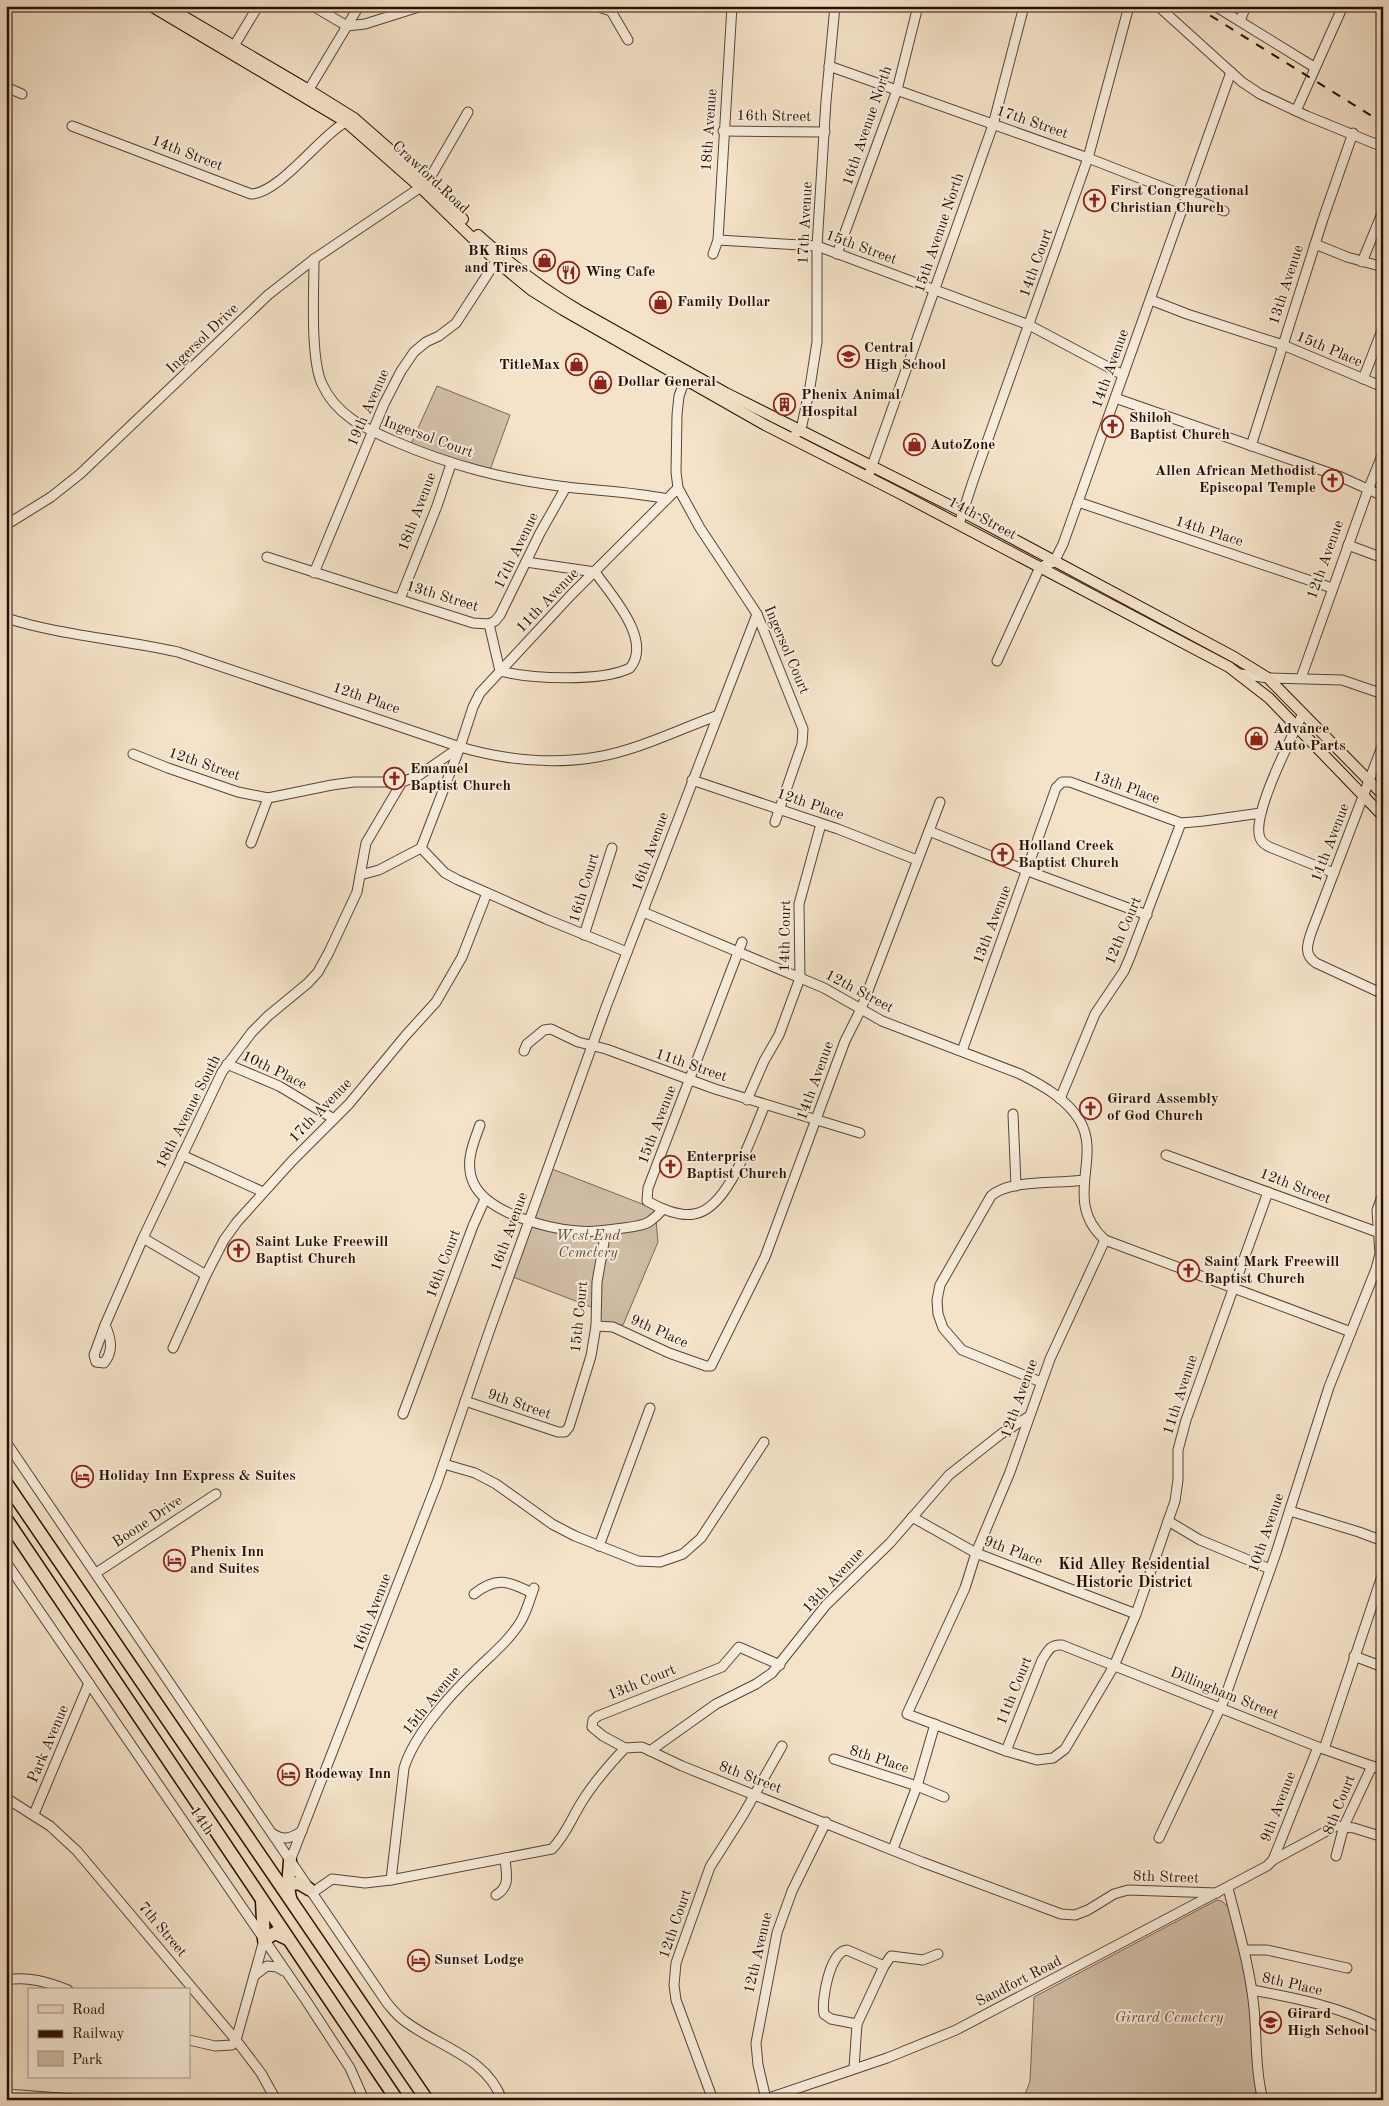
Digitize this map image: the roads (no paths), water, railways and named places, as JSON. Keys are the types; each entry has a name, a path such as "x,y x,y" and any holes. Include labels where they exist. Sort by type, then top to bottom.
{"highway":[{"path":"6,1483 427,2100"},
{"path":"6,1519 397,2100"},
{"path":"265,1864 278,1871 290,1861"},
{"path":"290,1861 288,1889 291,1902"},
{"path":"288,1889 292,1884 297,1883 311,1891"},
{"path":"262,1901 264,1910 262,1931 264,1940 275,1933 288,1939"}],"main road":[{"name":"Crawford Road","path":"151,6 233,49"},
{"name":"Crawford Road","path":"166,6 350,120 424,186 532,290 563,310 686,376"},
{"name":"14th Street","path":"686,376 799,429 963,512 1212,645 1268,678"},
{"name":"14th Street","path":"686,376 765,425 959,524 1202,652 1240,674"},
{"path":"1240,674 1269,698 1383,816"},
{"path":"1268,678 1383,795"}],"street":[{"path":"233,49 258,6"},
{"path":"313,6 347,26 364,24 422,6"},
{"path":"307,93 359,6"},
{"path":"596,6 615,9 628,40"},
{"name":"18th Avenue","path":"713,254 718,240 723,131 732,6"},
{"name":"17th Avenue","path":"793,438 802,425 816,349 818,246 829,66 836,6"},
{"name":"16th Avenue North","path":"837,254 897,90 918,6"},
{"name":"15th Avenue North","path":"872,466 993,125 1024,6"},
{"name":"14th Court","path":"959,524 1088,158 1129,6"},
{"path":"1158,6 1231,72 1260,94 1383,147"},
{"path":"1215,6 1314,67"},
{"path":"1240,21 1246,6"},
{"path":"1296,111 1342,6"},
{"name":"17th Street","path":"829,66 1088,158 1224,211"},
{"name":"14th Avenue","path":"1054,562 1078,502 1151,300 1231,72"},
{"path":"6,87 22,94"},
{"path":"424,186 468,112"},
{"name":"14th Street","path":"72,126 251,194 258,194 284,181 350,120"},
{"name":"16th Street","path":"723,131 825,132"},
{"name":"13th Avenue","path":"1251,446 1315,244 1353,134"},
{"name":"Ingersol Drive","path":"6,525 51,497 80,474 268,296 314,259 424,186"},
{"path":"1362,262 1383,211"},
{"name":"15th Street","path":"718,240 818,246 1029,325 1123,374"},
{"path":"1315,244 1362,262 1383,267"},
{"name":"19th Avenue","path":"314,573 384,404 405,365 414,352 426,342 439,336 456,323 498,258"},
{"name":"Ingersol Court","path":"314,259 316,360 321,382 331,401 348,417 373,432 451,464 496,475 566,487 644,494 667,499"},
{"name":"15th Place","path":"1151,300 1187,314 1283,345 1383,387"},
{"path":"1364,379 1383,328"},
{"path":"678,488 676,472 677,415 679,396 686,376"},
{"path":"1115,398 1341,477 1383,496"},
{"name":"12th Avenue","path":"1301,678 1332,588 1383,454"},
{"name":"18th Avenue","path":"400,599 437,506 451,464"},
{"path":"868,477 872,466"},
{"name":"17th Avenue","path":"489,624 500,615 540,534 566,487"},
{"name":"Ingersol Court","path":"678,488 700,528 757,614 804,729 802,744 780,810"},
{"name":"11th Avenue","path":"460,747 473,706 480,693 500,670 678,488"},
{"name":"14th Place","path":"1078,502 1332,588"},
{"path":"1348,545 1383,558"},
{"name":"13th Street","path":"267,557 473,623 489,624 500,670"},
{"path":"500,670 543,678 617,673 630,668 638,648 635,635 625,615 595,572 526,562"},
{"path":"997,661 1040,567 1054,562"},
{"name":"16th Avenue","path":"290,1861 444,1464 592,1046 716,716 757,614"},
{"name":"12th Place","path":"6,618 68,634 141,644 178,652 460,747 486,755 524,761 561,761 597,757 634,747 716,716"},
{"name":"14th Street","path":"1240,674 1268,678 1342,680 1383,694"},
{"path":"1303,713 1282,758 1260,813 1260,838 1265,844 1334,874"},
{"name":"11th Avenue","path":"1383,744 1379,768 1369,782 1363,796 1311,933 1307,952 1310,959 1316,963 1383,994"},
{"path":"252,843 268,798 332,785 402,782 418,776 460,747"},
{"path":"360,875 379,870 421,848 460,747"},
{"name":"12th Street","path":"133,754 238,792 268,798"},
{"name":"12th Place","path":"692,780 821,824 917,860"},
{"name":"18th Avenue South","path":"105,1325 213,1086 227,1064 252,1032 318,972 357,892 366,843 402,782"},
{"name":"13th Avenue","path":"962,1052 1056,788 1062,782"},
{"name":"13th Place","path":"1062,782 1070,782 1180,823"},
{"name":"14th Avenue","path":"711,1366 759,1271 845,1041 860,1009 940,802"},
{"path":"775,822 780,810"},
{"path":"1180,823 1260,813"},
{"name":"12th Court","path":"1060,1099 1086,1034 1103,1001 1124,971 1147,915 1180,823"},
{"name":"14th Court","path":"748,1100 764,1061 779,1035 800,978 799,904 821,824"},
{"path":"929,831 1028,871 1147,915"},
{"path":"421,848 445,873 487,893 627,952"},
{"name":"16th Court","path":"584,935 612,848"},
{"name":"17th Avenue","path":"173,1348 224,1240 264,1192 359,1093 406,1035 436,1002 455,970 487,893"},
{"name":"12th Street","path":"643,912 740,946 800,978 842,997 882,1021 1039,1083 1060,1099"},
{"name":"15th Avenue","path":"662,1208 646,1201 646,1196 740,946"},
{"name":"11th Street","path":"524,1051 527,1044 538,1034 544,1030 551,1029 578,1042 748,1100 860,1133"},
{"name":"10th Place","path":"227,1064 278,1086 334,1119"},
{"path":"1060,1099 1080,1121 1086,1150 1085,1210 1090,1223 1105,1240 1351,1332"},
{"path":"480,1125 470,1154 470,1170 474,1184 485,1199 501,1209 557,1229 580,1232 606,1231 648,1223 662,1208 688,1215 695,1214 712,1204 728,1188 732,1181 765,1105"},
{"path":"1013,1114 1016,1186"},
{"path":"182,1155 264,1192"},
{"name":"12th Street","path":"1166,1155 1377,1232"},
{"path":"1042,1382 962,1350 943,1328 938,1314 937,1300 940,1285 991,1196 996,1191 1016,1186 1084,1180"},
{"name":"11th Avenue","path":"1114,1666 1136,1614 1175,1501 1178,1480 1178,1450 1182,1434 1232,1287 1268,1192"},
{"path":"1377,1232 1377,1210 1383,1194"},
{"name":"16th Court","path":"403,1414 466,1243 485,1199"},
{"name":"15th Court","path":"565,1432 569,1427 591,1356 596,1326 596,1299 606,1231"},
{"name":"10th Avenue","path":"1158,1838 1220,1707 1270,1569 1290,1511 1324,1388 1351,1332 1380,1254 1381,1239 1377,1232"},
{"path":"143,1238 206,1275"},
{"name":"12th Avenue","path":"935,1724 907,1714 965,1588 976,1552 1010,1472 1050,1359 1105,1240"},
{"name":"9th Place","path":"596,1326 614,1327 669,1353 711,1366"},
{"name":"9th Street","path":"465,1401 558,1432 565,1432"},
{"path":"599,1546 650,1408"},
{"name":"13th Avenue","path":"650,1751 716,1704 756,1684 780,1665 826,1605 890,1543 960,1465 1001,1434 1028,1417"},
{"path":"6,1442 385,2001 407,2023 474,2062 484,2070 494,2082 502,2100"},
{"path":"444,1464 475,1473 496,1484 552,1524 599,1546 638,1561 660,1562 683,1554 700,1538 764,1442"},
{"name":"Boone Drive","path":"96,1573 216,1494"},
{"path":"1290,1511 1383,1541"},
{"name":"9th Place","path":"912,1517 976,1552 1136,1614"},
{"path":"1168,1521 1200,1540 1270,1569"},
{"name":"14th","path":"6,1562 350,2068 364,2100"},
{"name":"9th Avenue","path":"1273,1860 1321,1748 1383,1573"},
{"name":"15th Avenue","path":"391,1880 404,1768 408,1753 416,1740 454,1694 501,1648 522,1620 533,1590 515,1584 500,1582 486,1584 474,1594"},
{"name":"Dillingham Street","path":"1055,1645 1062,1645 1321,1748 1383,1770"},
{"name":"11th Court","path":"1006,1751 1042,1660 1049,1648 1055,1645"},
{"name":"13th Court","path":"625,1748 597,1732 592,1727 593,1720 598,1716 722,1667 739,1647 780,1665"},
{"path":"1354,1656 1383,1668"},
{"path":"893,1849 917,1786 935,1724 1006,1751 1037,1760 1053,1758 1065,1749 1114,1666"},
{"name":"Park Avenue","path":"34,1814 90,1683"},
{"name":"12th Court","path":"713,2100 676,2000 674,1971 679,1949 710,1866 744,1815 782,1746"},
{"name":"8th Street","path":"625,1748 642,1747 682,1766 974,1882 1061,1914 1075,1915 1088,1910 1114,1894 1128,1890 1217,1893"},
{"path":"311,1891 332,1879 365,1883 391,1880 552,1849 562,1840 583,1800 595,1782 625,1748"},
{"name":"8th Place","path":"834,1759 917,1786 944,1797"},
{"name":"8th Court","path":"1336,1856 1344,1826 1372,1766"},
{"name":"7th Street","path":"6,1798 34,1814 61,1835 82,1856 236,2040 261,2073 276,2100"},
{"name":"12th Avenue","path":"765,2099 758,2065 756,2043 777,1934 792,1891 826,1822"},
{"path":"1344,1826 1383,1837"},
{"name":"9th Avenue","path":"1273,1860 1328,1829 1344,1826"},
{"path":"270,1831 279,1838 286,1839 302,1831"},
{"path":"496,1895 504,1890 506,1883 505,1858"},
{"name":"Sandfort Road","path":"765,2099 896,2055 956,2030 1256,1874 1273,1860"},
{"path":"1228,1888 1252,1990 1258,2074 1263,2100"},
{"path":"190,2040 215,2046 232,2045 236,2040 264,1940"},
{"path":"857,2024 831,2019 824,2014 823,2006 836,1956 842,1950 847,1950 884,1966"},
{"path":"1244,1950 1267,1950 1347,1968"},
{"path":"854,2068 857,2024 884,1966 891,1956 923,1960 938,1954"},
{"path":"252,1978 267,1966 277,1967 287,1974"},
{"path":"6,1980 32,1979 46,1981 63,1988"},
{"name":"8th Place","path":"1252,1990 1292,1997 1321,2005 1357,2016 1383,2029"},
{"path":"6,2094 88,2100"}],"railway":[{"path":"1195,6 1383,123"}],"place":[{"name":"First Congregational Christian Church","path":"1094,200"},
{"name":"BK Rims and Tires","path":"544,260"},
{"name":"Wing Cafe","path":"569,272"},
{"name":"Family Dollar","path":"661,302"},
{"name":"Central High School","path":"848,357"},
{"name":"TitleMax","path":"576,365"},
{"name":"Dollar General","path":"601,382"},
{"name":"Phenix Animal Hospital","path":"785,404"},
{"name":"Shiloh Baptist Church","path":"1113,427"},
{"name":"AutoZone","path":"914,445"},
{"name":"Allen African Methodist Episcopal Temple","path":"1332,480"},
{"name":"Advance Auto Parts","path":"1257,738"},
{"name":"Emanuel Baptist Church","path":"394,778"},
{"name":"Holland Creek Baptist Church","path":"1002,855"},
{"name":"Girard Assembly of God Church","path":"1091,1108"},
{"name":"Enterprise Baptist Church","path":"670,1166"},
{"name":"Saint Luke Freewill Baptist Church","path":"239,1251"},
{"name":"Saint Mark Freewill Baptist Church","path":"1188,1271"},
{"name":"Holiday Inn Express & Suites","path":"82,1476"},
{"name":"Phenix Inn and Suites","path":"174,1561"},
{"name":"Rodeway Inn","path":"288,1774"},
{"name":"Sunset Lodge","path":"418,1960"},
{"name":"Girard High School","path":"1271,2023"}],"district":[{"name":"Kid Alley Residential Historic District","path":"1134,1574"}],"park label":[{"name":"West End Cemetery","path":"588,1244"},
{"name":"Girard Cemetery","path":"1169,2018"}]}
